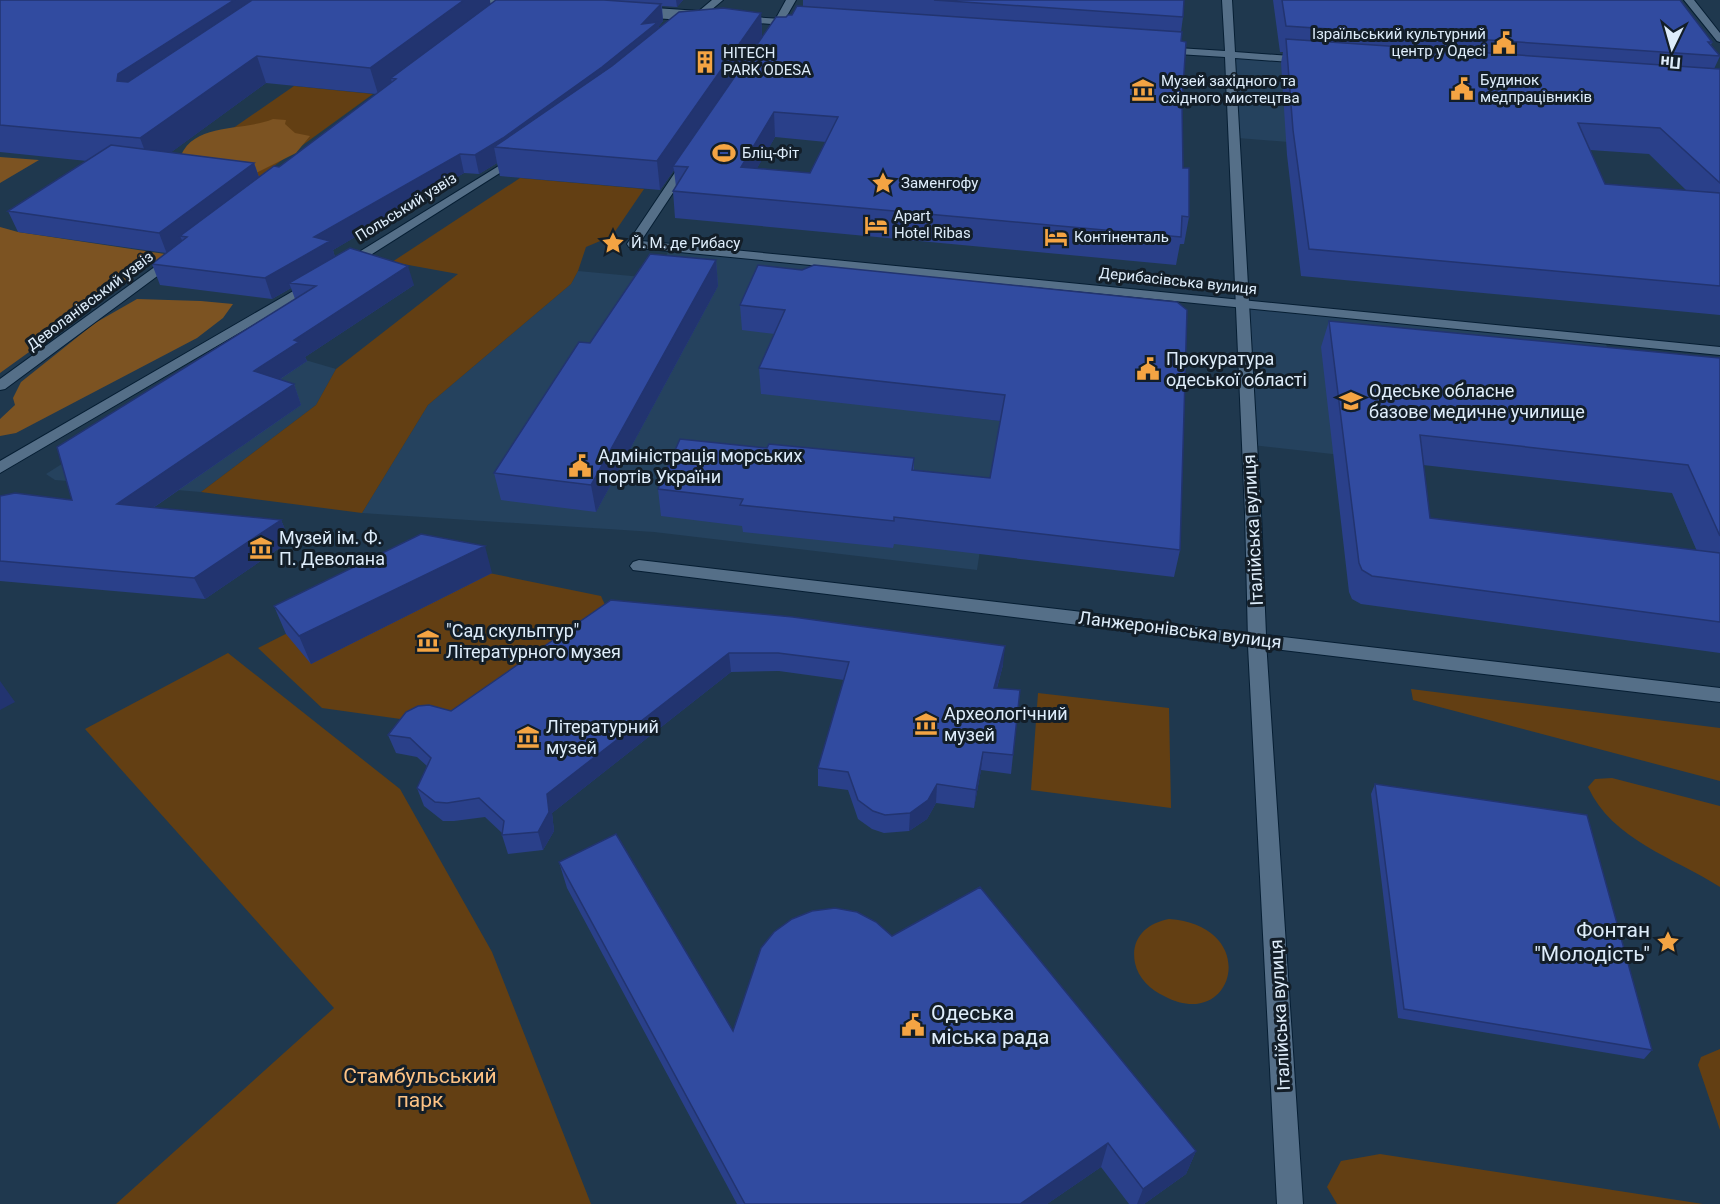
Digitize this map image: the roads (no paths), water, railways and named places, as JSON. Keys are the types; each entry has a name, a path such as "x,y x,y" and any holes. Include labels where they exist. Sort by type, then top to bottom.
{"street":[{"path":"480,0 533,3"},
{"path":"498,11 512,0"},
{"path":"676,34 718,0"},
{"path":"761,51 781,22 791,0"},
{"name":"Італійська вулиця","path":"1227,0 1257,641 1290,1204"},
{"path":"1689,0 1720,39"},
{"path":"624,10 716,17"},
{"path":"727,18 803,23"},
{"path":"1152,49 1314,60"},
{"name":"Польський узвіз","path":"0,468 330,273 528,149"},
{"name":"Дерибасівська вулиця","path":"694,152 633,244 1720,351"},
{"name":"Деволанівський узвіз","path":"0,386 188,247"},
{"name":"Ланжеронівська вулиця","path":"639,566 1720,695"}],"place":[{"name":"Ізраїльський культурний центр у Одесі","path":"1504,43"},
{"name":"HITECH PARK ODESA","path":"705,62"},
{"name":"Будинок медпрацівників","path":"1462,89"},
{"name":"Музей західного та східного мистецтва","path":"1143,90"},
{"name":"Бліц-Фіт","path":"724,153"},
{"name":"Заменгофу","path":"883,183"},
{"name":"Apart Hotel Ribas","path":"876,225"},
{"name":"Контіненталь","path":"1056,237"},
{"name":"Й. М. де Рибасу","path":"613,243"},
{"name":"Прокуратура одеської області","path":"1148,369"},
{"name":"Одеське обласне базове медичне училище","path":"1351,401"},
{"name":"Адміністрація морських портів України","path":"580,466"},
{"name":"Музей ім. Ф. П. Деволана","path":"261,548"},
{"name":"\"Сад скульптур\" Літературного музея","path":"428,641"},
{"name":"Археологічний музей","path":"926,724"},
{"name":"Літературний музей","path":"528,737"},
{"name":"Фонтан \"Молодість\"","path":"1668,942"},
{"name":"Одеська міська рада","path":"913,1025"}],"park label":[{"name":"Стамбульський парк","path":"420,1088"}]}
